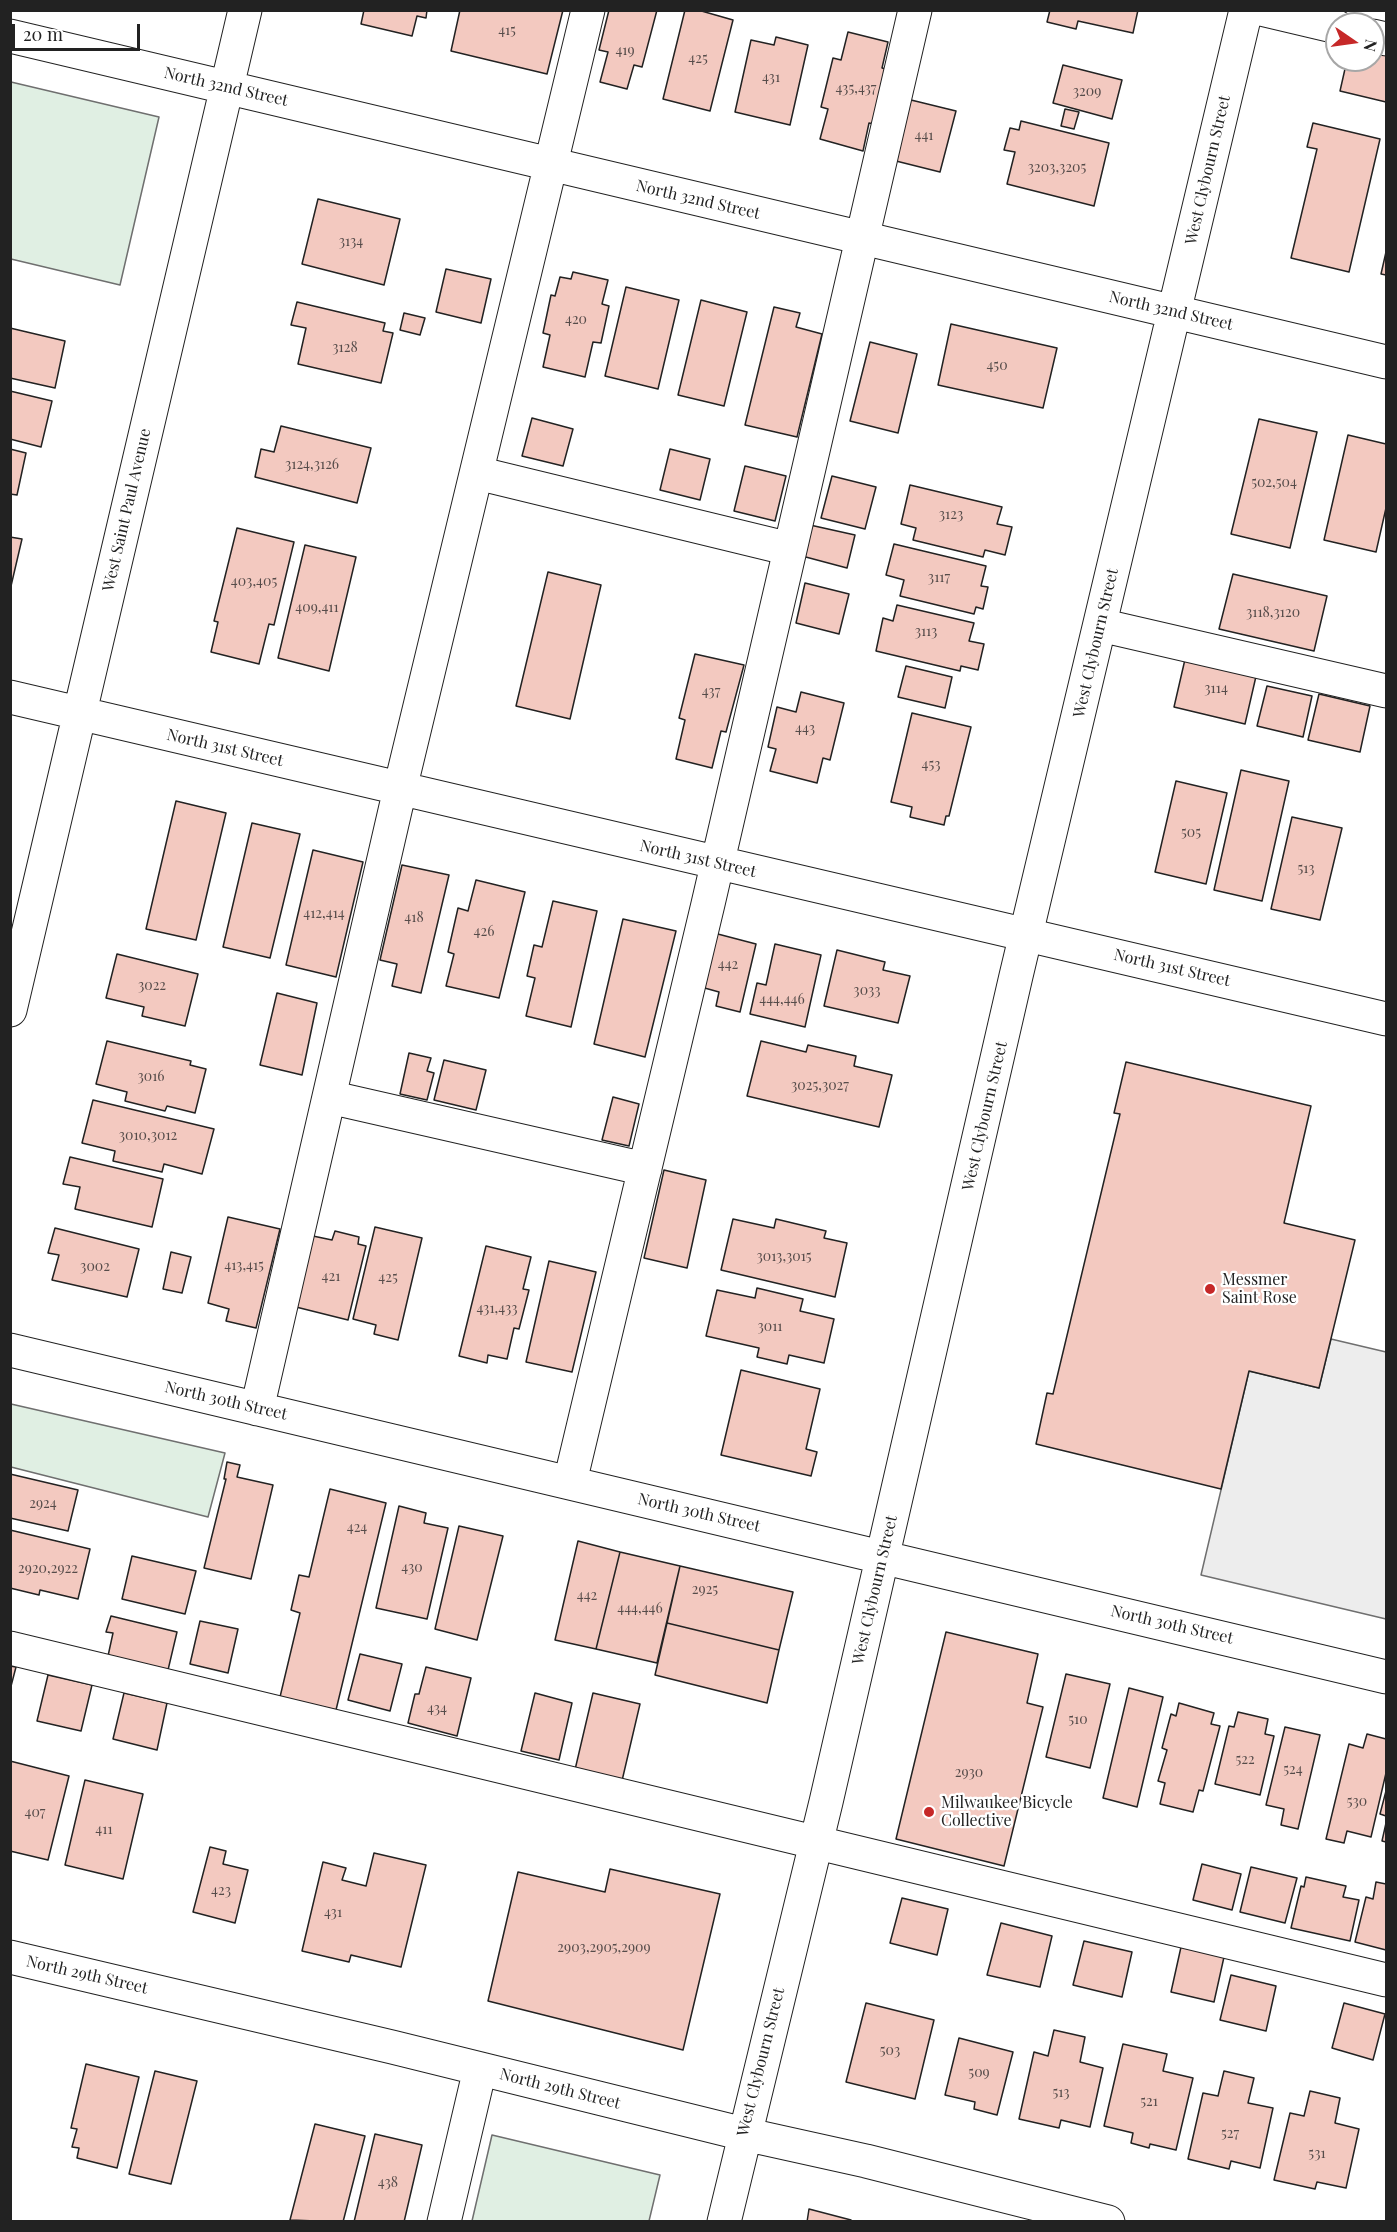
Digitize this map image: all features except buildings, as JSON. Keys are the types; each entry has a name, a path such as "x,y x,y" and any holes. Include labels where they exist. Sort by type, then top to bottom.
{"street":[{"name":"West Saint Paul Avenue","path":"10,1010 245,10"},
{"path":"257,1408 400,789 588,10"},
{"path":"570,1482 718,863 915,10"},
{"name":"West Clybourn Street","path":"724,2222 1246,10"},
{"path":"1265,10 1325,24"},
{"name":"North 32nd Street","path":"10,36 1386,362"},
{"path":"477,473 790,549"},
{"path":"1100,625 1386,691"},
{"name":"North 31st Street","path":"10,697 1386,1019"},
{"path":"329,1097 645,1170"},
{"name":"North 30th Street","path":"10,1350 1386,1677"},
{"path":"10,1648 1386,1980"},
{"name":"North 29th Street","path":"10,1957 744,2134 866,2161 1108,2222"},
{"path":"444,2222 480,2069"}],"green space":[{"path":"11,82 159,117 120,285 11,259"},
{"path":"11,1404 225,1453 208,1517 11,1467"},
{"path":"492,2135 660,2175 649,2221 472,2221"}],"shaded area":[{"path":"1331,1339 1386,1352 1386,1619 1201,1575 1249,1371 1319,1388"}],"place":[{"name":"Messmer Saint Rose","path":"1210,1289"},
{"name":"Milwaukee Bicycle Collective","path":"929,1812"}]}
